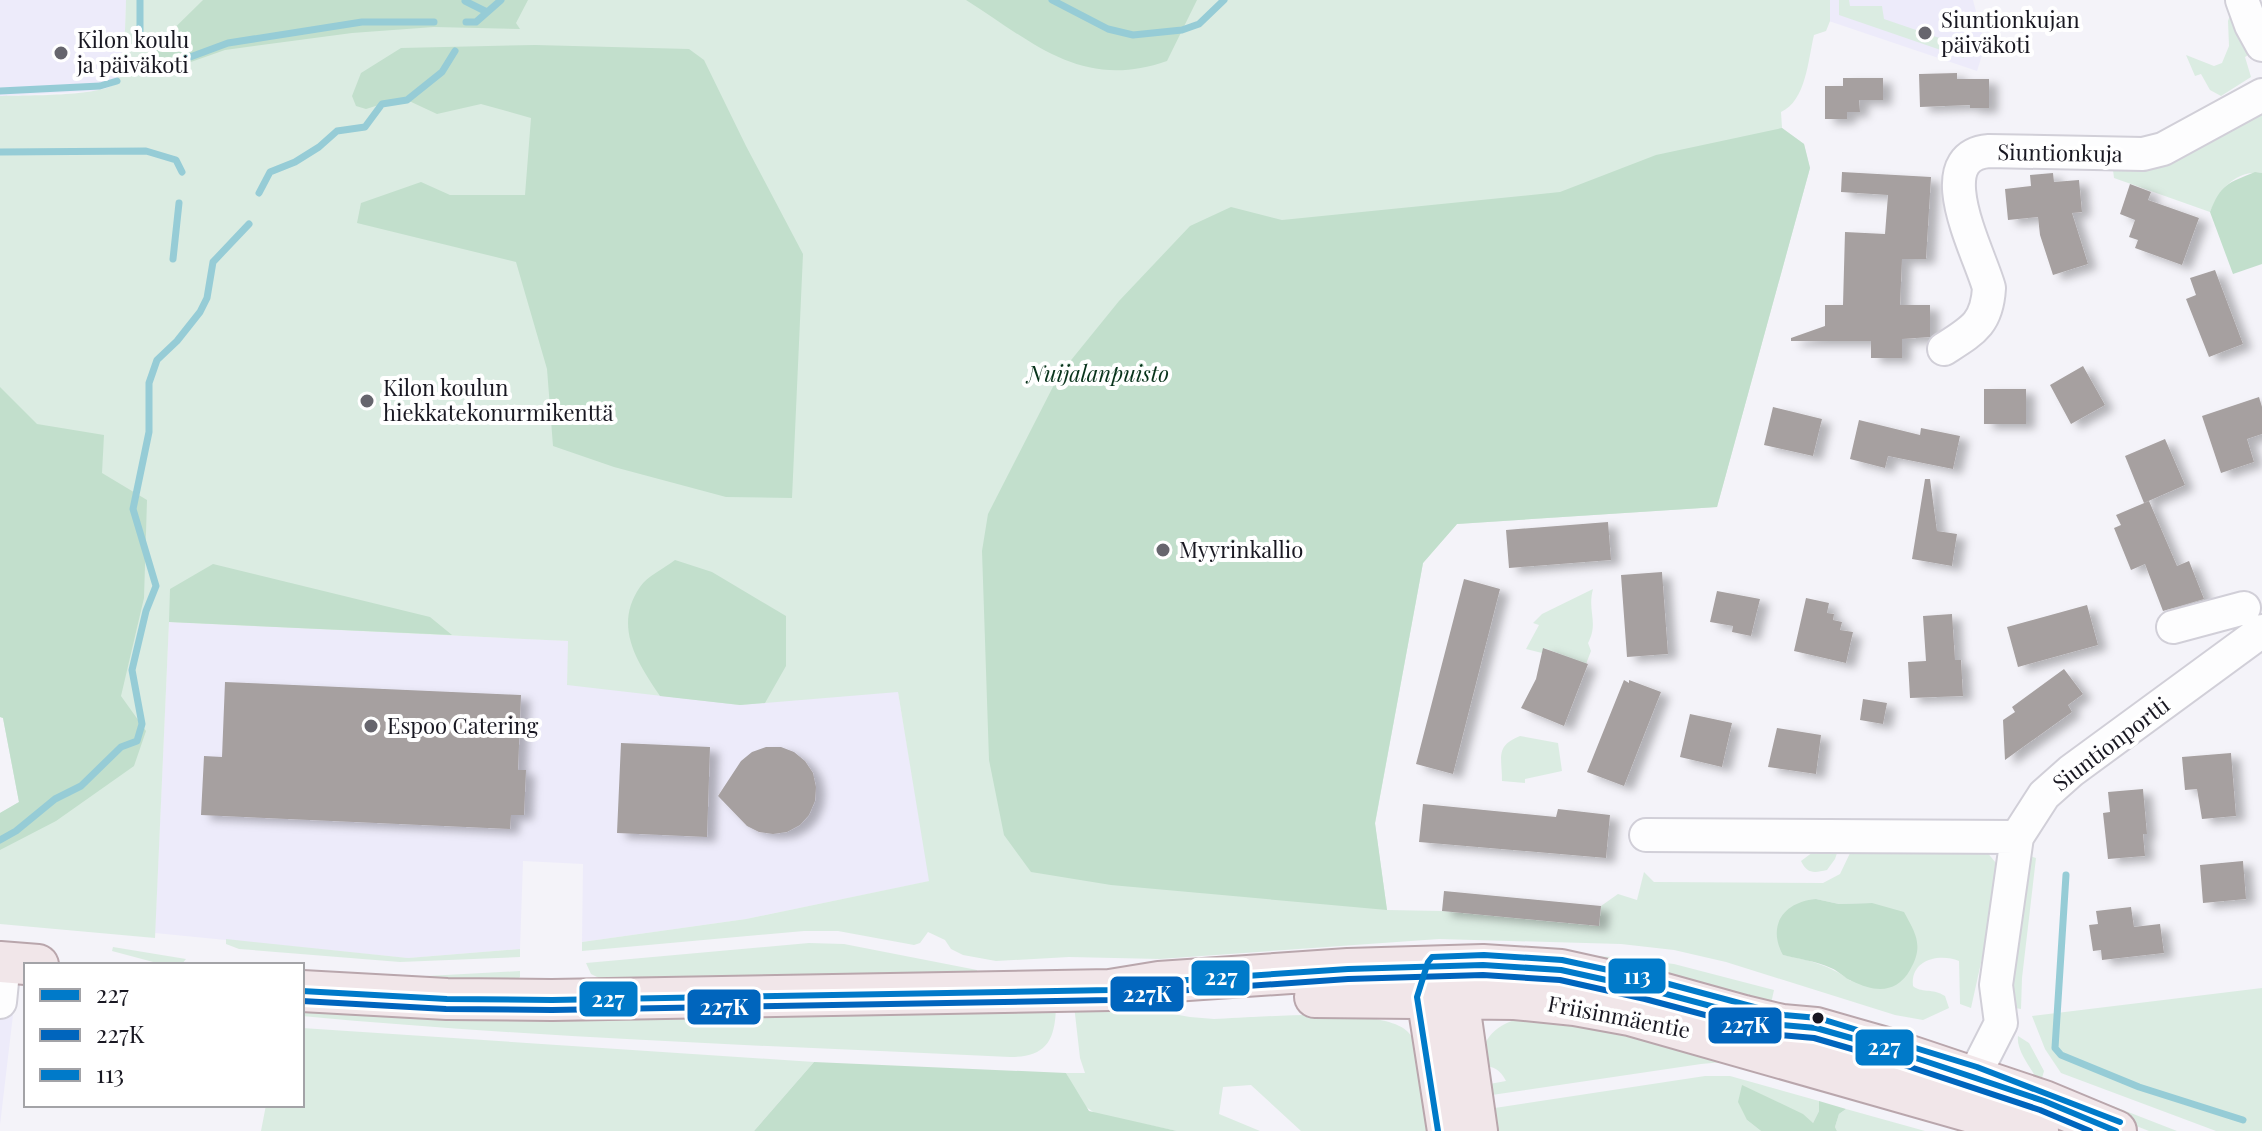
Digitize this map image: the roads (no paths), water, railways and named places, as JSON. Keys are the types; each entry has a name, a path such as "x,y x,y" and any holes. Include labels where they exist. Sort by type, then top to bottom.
{"main road":[{"name":"Friisinmäentie","path":"304,991 418,998 552,1000 1110,990 1159,982 1348,969 1441,987 1630,1015 1969,1094 2044,1101 2116,1131"},
{"path":"1441,987 1448,1131"},
{"path":"1441,987 1477,1131"},
{"name":"Friisinmäentie","path":"1969,1094 2038,1131"}],"street":[{"path":"2242,0 2262,45"},
{"name":"Siuntionkuja","path":"1944,349 1975,329 1988,303 1989,288 1958,196 1958,176 1969,158 1989,151 2143,154 2163,149 2262,95"},
{"path":"2173,627 2253,619"},
{"name":"Siuntionportti","path":"1969,1094 2001,1023 1996,985 2017,837 2044,795 2253,619"},
{"path":"1646,835 2017,837"},
{"path":"0,1002 14,963"}],"waterway":[{"path":"140,0 140,36"},
{"path":"466,22 476,22 501,0"},
{"path":"1052,0 1108,29 1133,35 1182,30 1199,24 1224,0"},
{"path":"465,1 487,12"},
{"path":"147,73 228,43 362,22 434,22"},
{"path":"259,193 270,172 295,162 337,131 365,127 382,104 407,100 442,72 455,51"},
{"path":"0,91 100,86 117,81"},
{"path":"0,152 146,151 176,160 182,172"},
{"path":"173,259 179,203"},
{"path":"0,840 55,799 81,786 121,747 137,741 142,724 132,670 146,611 156,586 133,509 149,432 149,383 157,360 200,312 207,298 213,262 249,224"},
{"path":"2066,875 2055,1048 2061,1055 2139,1087 2243,1120"}],"place":[{"name":"Siuntionkujan päiväkoti","path":"1925,33"},
{"name":"Kilon koulu ja päiväkoti","path":"61,53"},
{"name":"Kilon koulun hiekkatekonurmikenttä","path":"367,401"},
{"name":"Myyrinkallio","path":"1163,550"},
{"name":"Espoo Catering","path":"371,726"}],"park label":[{"name":"Nuijalanpuisto","path":"1098,374"}]}
